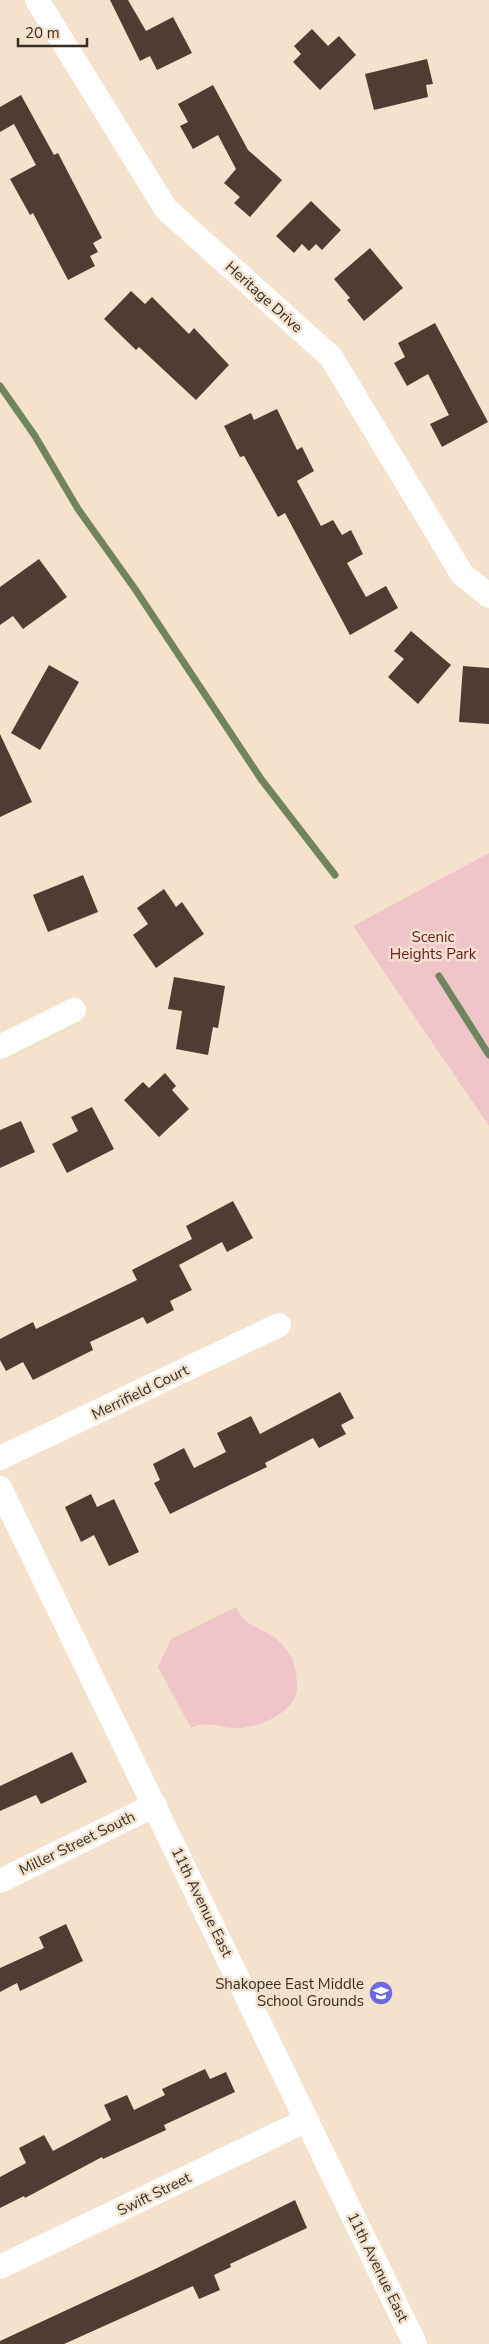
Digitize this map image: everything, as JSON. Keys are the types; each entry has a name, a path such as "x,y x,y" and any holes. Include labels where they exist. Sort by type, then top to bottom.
{"street":[{"name":"Heritage Drive","path":"37,0 166,208 331,357 462,574 489,596"},
{"path":"0,1047 74,1010"},
{"name":"Merrifield Court","path":"0,1458 279,1325"},
{"name":"11th Avenue East","path":"0,1488 415,2344"},
{"name":"Miller Street South","path":"0,1881 155,1805"},
{"name":"Swift Street","path":"0,2267 307,2120"}],"green space":[{"name":"Scenic Heights Park","path":"489,853 489,1126 353,926"},
{"path":"236,1607 245,1620 275,1638 288,1652 296,1671 297,1687 295,1696 291,1704 284,1711 257,1725 239,1728 203,1724 191,1728 158,1667 171,1639"}],"building":[{"path":"110,0 128,0 146,31 173,17 192,53 157,70 150,56 140,61"},
{"path":"312,29 328,46 339,36 356,55 320,90 293,62 301,54 294,46"},
{"path":"427,59 433,84 426,85 428,97 374,110 365,74"},
{"path":"213,85 248,150 282,180 250,217 234,203 240,197 224,183 236,169 218,135 193,149 180,126 188,122 178,104"},
{"path":"21,95 54,155 58,153 102,238 93,243 98,252 90,256 95,266 68,280 33,213 30,215 10,179 36,165 14,124 0,132 0,107"},
{"path":"311,201 341,230 322,250 316,244 309,251 302,244 294,253 276,236"},
{"path":"370,248 403,288 364,321 347,300 350,298 334,279"},
{"path":"131,291 145,304 152,297 189,334 194,328 229,365 196,400 139,347 136,350 104,319"},
{"path":"435,323 488,422 442,447 430,424 449,415 428,374 407,386 394,363 405,357 398,343"},
{"path":"277,409 297,450 302,447 314,471 297,481 321,526 333,520 342,535 351,530 363,554 347,563 366,597 386,586 398,608 350,635 285,513 278,517 244,456 240,457 224,426 251,413 254,420"},
{"path":"39,559 67,597 23,629 13,616 0,625 0,587"},
{"path":"411,631 451,665 418,704 388,677 404,659 394,651"},
{"path":"49,665 79,682 40,750 11,733"},
{"path":"463,666 489,668 489,724 459,722"},
{"path":"0,734 32,802 0,817"},
{"path":"83,875 98,912 48,932 33,895"},
{"path":"164,889 176,907 182,902 204,934 156,968 133,935 148,924 137,908"},
{"path":"174,977 225,986 218,1028 213,1027 208,1055 176,1049 182,1011 168,1009"},
{"path":"165,1073 176,1086 172,1090 189,1109 159,1137 124,1100 143,1082 149,1088"},
{"path":"92,1107 114,1149 67,1173 52,1144 78,1131 71,1117"},
{"path":"21,1121 35,1152 0,1168 0,1130"},
{"path":"233,1201 253,1238 227,1252 222,1242 179,1265 192,1290 170,1301 174,1310 147,1324 143,1317 90,1342 93,1350 33,1380 23,1362 6,1371 0,1360 0,1339 33,1322 36,1329 137,1280 132,1270 192,1239 186,1226"},
{"path":"340,1392 354,1418 341,1425 346,1434 319,1448 313,1438 265,1463 267,1467 170,1514 154,1483 160,1480 153,1464 184,1448 194,1468 226,1452 217,1433 251,1416 260,1434"},
{"path":"91,1494 97,1507 114,1499 139,1552 109,1566 94,1535 81,1542 65,1507"},
{"path":"72,1752 87,1782 41,1804 36,1795 0,1811 0,1786"},
{"path":"66,1924 83,1961 20,1991 17,1983 0,1992 0,1968 44,1948 39,1937"},
{"path":"205,2069 210,2079 226,2072 235,2092 164,2125 166,2130 103,2159 102,2157 25,2198 24,2196 0,2208 0,2177 26,2163 19,2148 44,2135 53,2151 111,2120 104,2105 127,2095 134,2110 165,2095 162,2089"},
{"path":"295,2200 307,2228 230,2264 231,2267 214,2275 220,2290 199,2299 193,2286 64,2344 0,2344 0,2341 155,2269"}],"waterway":[{"path":"0,386 35,436 78,509 135,589 261,779 335,875"},
{"path":"439,976 489,1055"}],"place":[{"name":"Shakopee East Middle School Grounds","path":"381,1993"}]}
